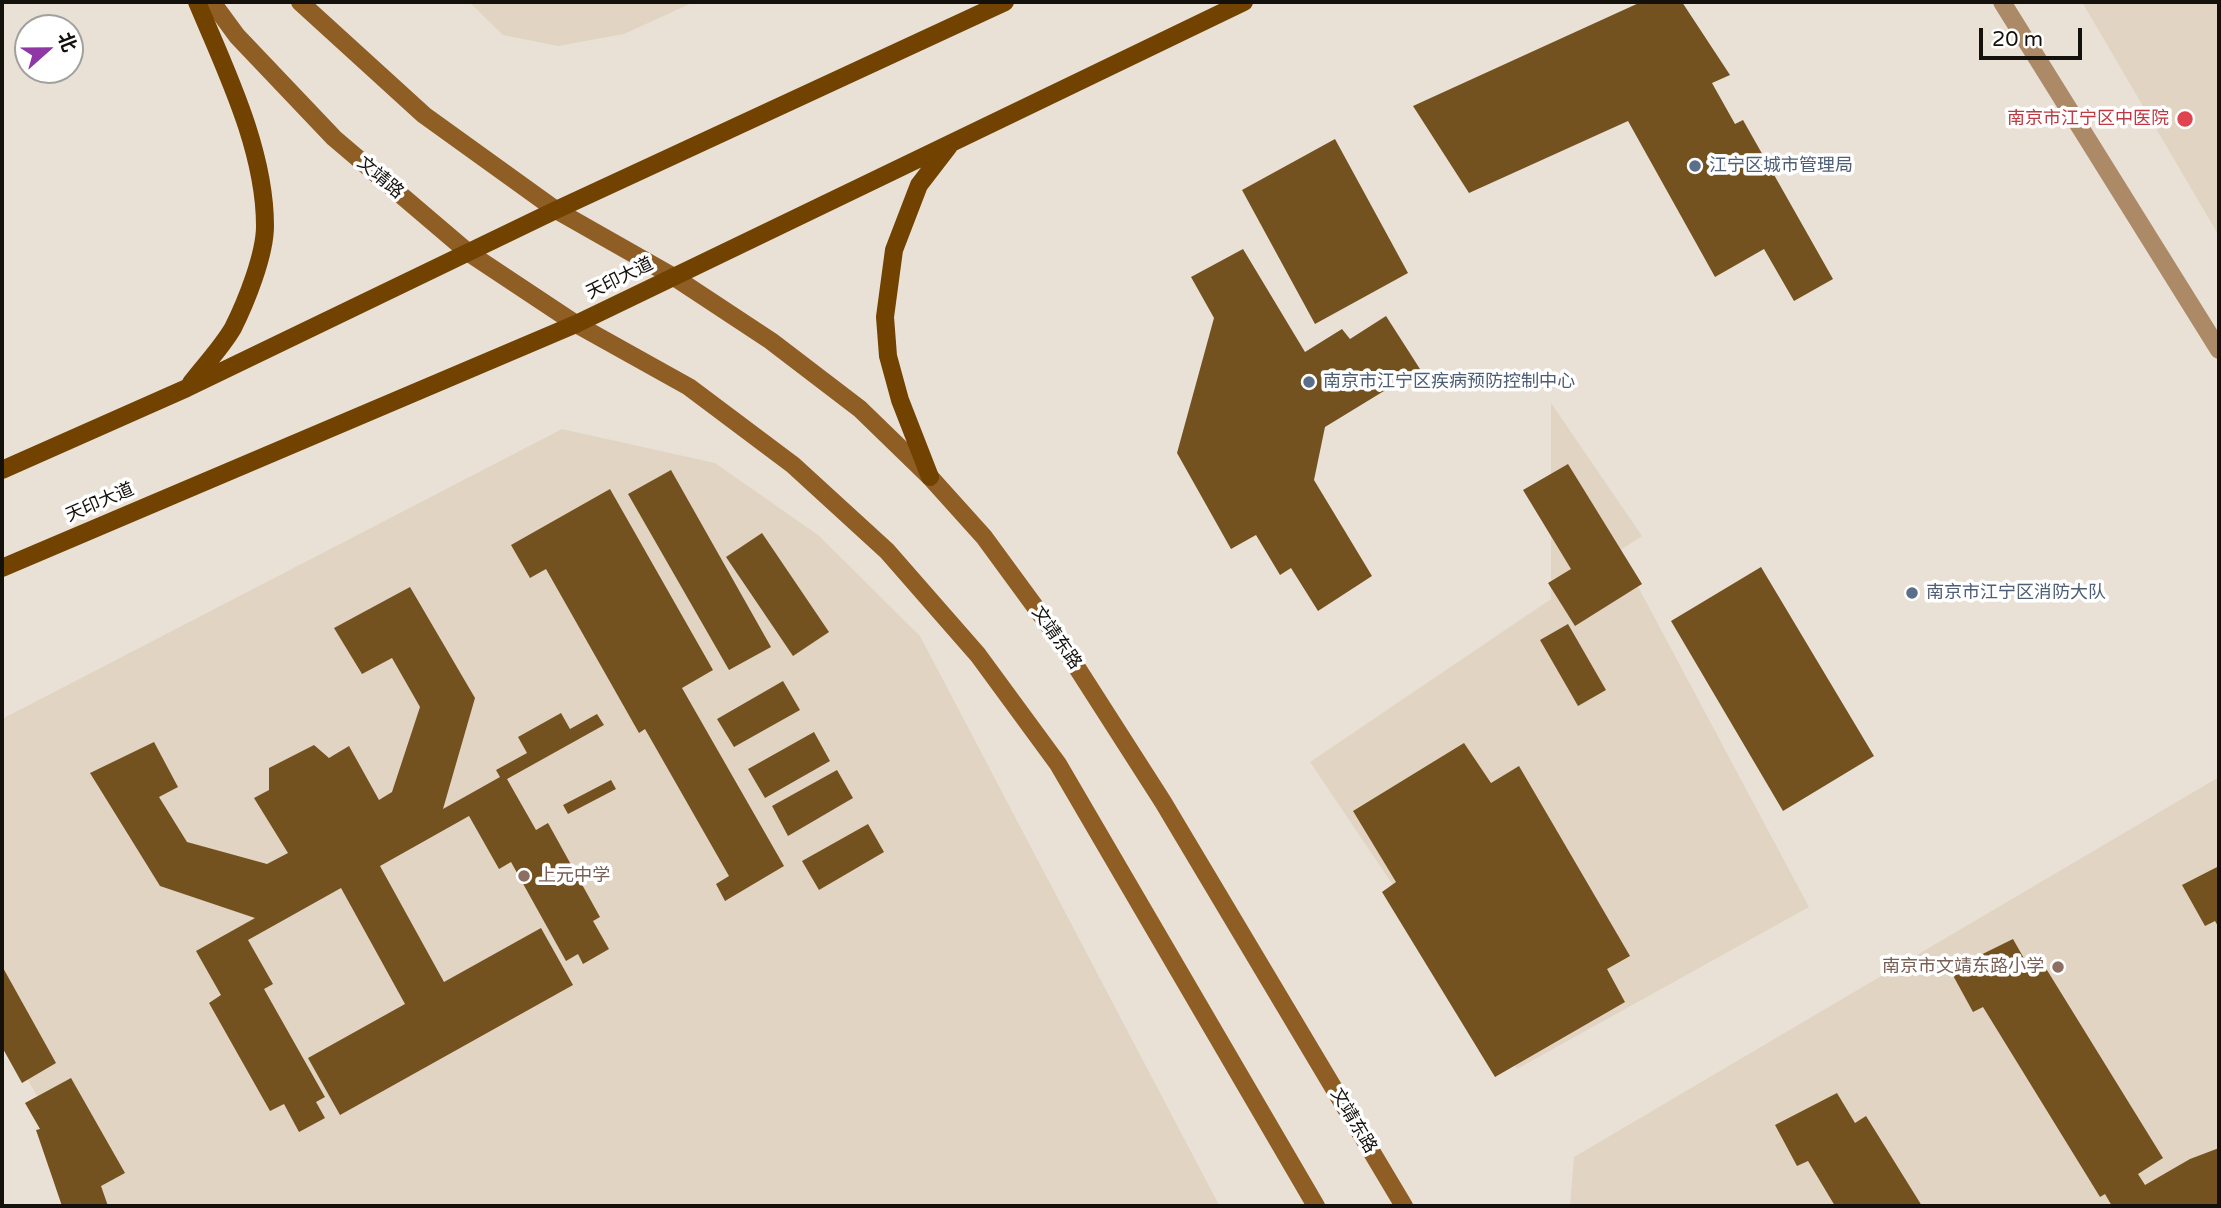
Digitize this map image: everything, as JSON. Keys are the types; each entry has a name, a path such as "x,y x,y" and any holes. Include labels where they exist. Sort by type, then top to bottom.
{"main road":[{"path":"187,388 232,329 257,268 265,228 261,187 242,107 197,2"},
{"name":"文靖路","path":"212,2 237,36 334,138 469,253 576,324"},
{"path":"300,2 424,116 556,210"},
{"path":"2,470 187,388 556,210 1005,2"},
{"name":"天印大道","path":"2,568 576,324 1244,2"},
{"path":"930,477 900,400 888,356 885,317 894,250 919,185 952,143"},
{"name":"文靖东路","path":"556,210 674,276 771,341 860,409 930,477 984,537 1065,650 1164,802 1404,1206"},
{"path":"576,324 689,387 793,465 887,551 978,655 1058,764 1316,1206"}],"street":[{"path":"2001,2 2219,350"}],"shaded area":[{"path":"469,2 694,2 624,34 558,46 503,35"},
{"name":"南京市江宁区中医院","path":"2082,2 2219,2 2219,236"},
{"path":"1551,403 1642,536 1619,551 1809,907 1517,1069 1310,762 1551,599"},
{"name":"上元中学","path":"562,429 715,463 818,535 920,636 1219,1205 99,1206 2,1034 2,719"},
{"name":"南京市文靖东路小学","path":"2219,777 2219,1206 1570,1206 1574,1157"}],"building":[{"path":"1641,2 1682,2 1730,75 1712,83 1735,124 1743,120 1833,279 1794,301 1764,249 1715,277 1628,121 1469,193 1413,106"},
{"path":"1335,139 1408,273 1315,324 1242,190"},
{"path":"1243,249 1305,352 1342,329 1350,339 1386,316 1420,369 1325,427 1314,480 1372,576 1318,611 1291,568 1280,575 1256,535 1231,549 1177,453 1214,318 1191,277"},
{"path":"1568,464 1642,584 1575,626 1548,583 1571,569 1523,490"},
{"path":"671,470 771,647 729,670 628,494"},
{"path":"610,489 713,670 682,688 784,866 725,901 716,884 729,876 645,729 639,733 546,569 530,578 511,545"},
{"path":"762,533 829,632 793,656 726,557"},
{"path":"1761,567 1874,756 1783,811 1671,621"},
{"path":"410,587 475,698 443,809 500,777 496,770 527,753 518,737 561,713 570,729 597,714 604,725 507,779 536,830 548,823 600,917 593,921 609,949 583,964 578,954 566,961 511,862 499,869 469,816 380,866 444,982 541,928 573,985 340,1115 308,1058 405,1004 341,888 248,940 273,984 264,989 325,1097 316,1102 325,1118 299,1132 284,1104 270,1111 209,1003 221,995 196,951 255,918 160,886 90,773 154,742 178,787 159,797 187,842 267,864 288,853 254,798 269,790 269,768 314,745 329,758 349,746 379,800 392,792 420,707 392,658 362,674 334,628"},
{"path":"1568,624 1606,690 1578,706 1540,640"},
{"path":"783,681 800,710 734,747 717,719"},
{"path":"814,732 830,761 765,798 748,769"},
{"path":"1464,743 1491,783 1519,766 1630,956 1607,969 1625,1002 1495,1077 1382,892 1396,882 1353,811"},
{"path":"837,770 853,798 788,836 772,806"},
{"path":"611,780 616,789 568,814 563,805"},
{"path":"868,824 884,852 819,890 802,861"},
{"path":"2219,866 2219,928 2215,921 2205,926 2182,885"},
{"path":"2013,939 2030,969 2042,962 2163,1158 2138,1174 2145,1185 2190,1159 2219,1148 2219,1206 2112,1206 2105,1194 2100,1197 1983,1007 1973,1012 1950,970"},
{"path":"2,966 56,1063 22,1083 2,1047"},
{"path":"71,1078 125,1173 101,1186 108,1206 62,1206 36,1130 40,1129 25,1103"},
{"path":"1837,1093 1855,1123 1866,1116 1922,1206 1835,1206 1808,1161 1797,1166 1775,1125"}],"place":[{"name":"南京市江宁区中医院","path":"2185,119"},
{"name":"江宁区城市管理局","path":"1695,166"},
{"name":"南京市江宁区疾病预防控制中心","path":"1309,382"},
{"name":"南京市江宁区消防大队","path":"1912,593"},
{"name":"上元中学","path":"524,876"},
{"name":"南京市文靖东路小学","path":"2058,967"}]}
